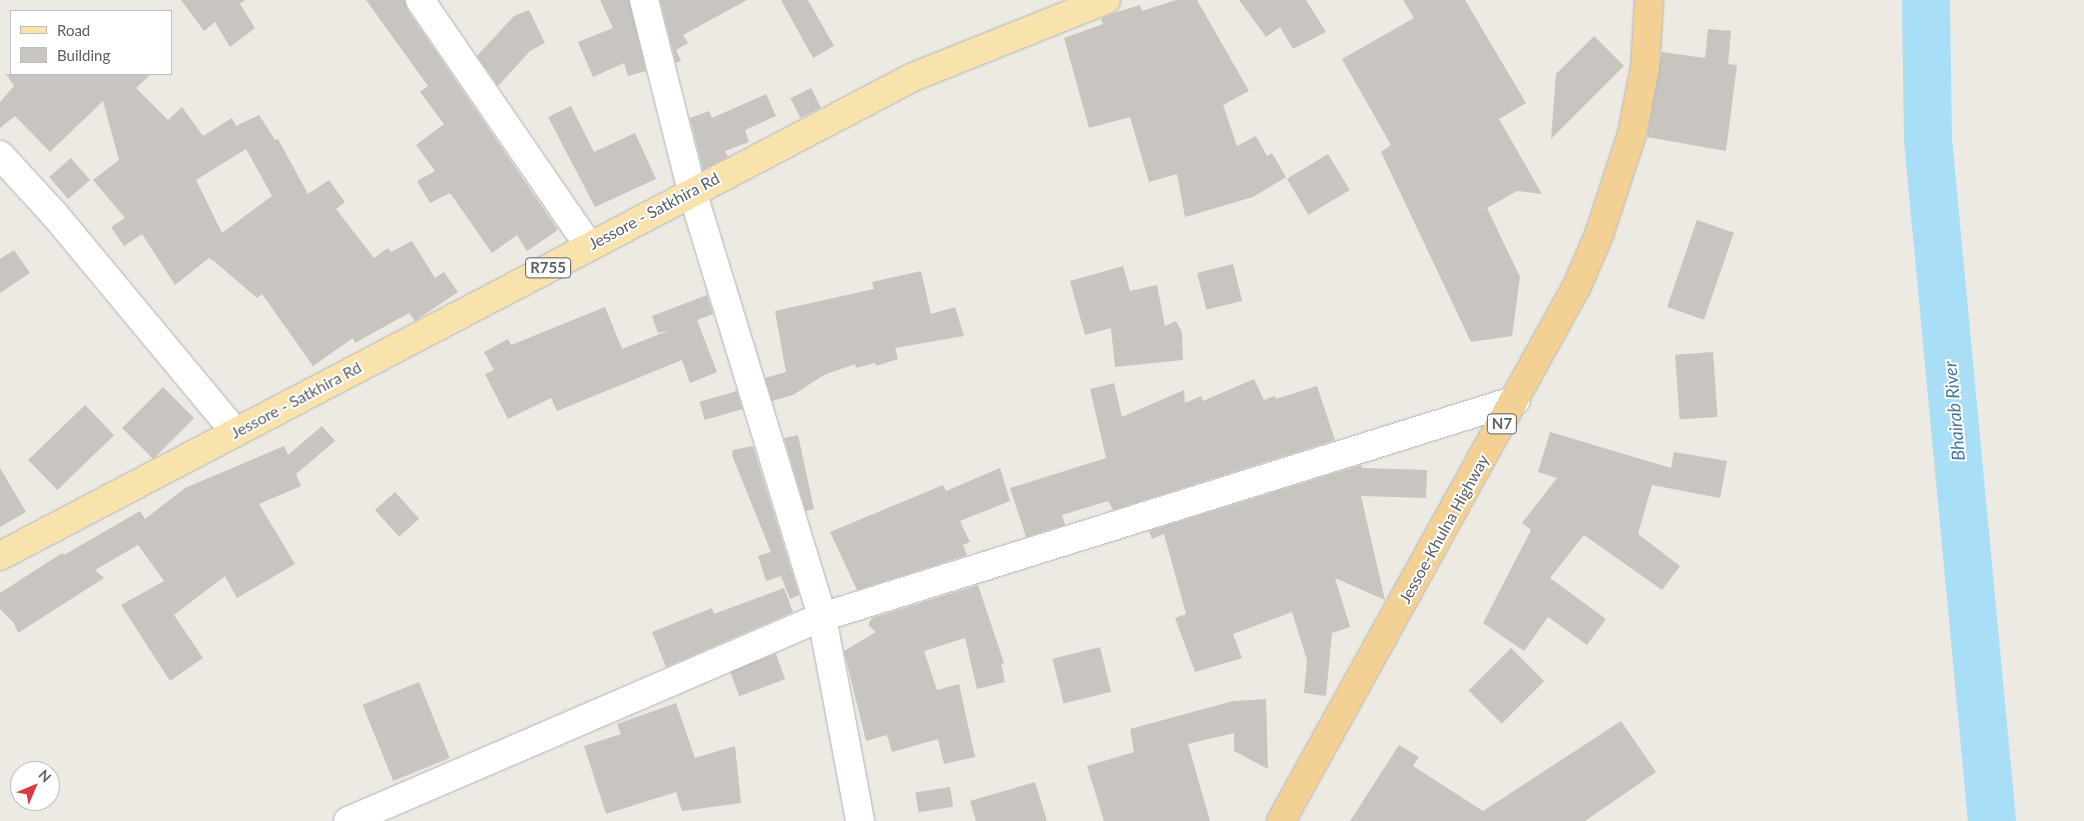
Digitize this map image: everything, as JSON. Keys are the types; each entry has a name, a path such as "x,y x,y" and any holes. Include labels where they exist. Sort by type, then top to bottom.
{"highway":[{"name":"Jessoe-Khulna Highway","path":"1281,821 1516,400 1577,286 1612,195 1632,134 1645,68 1649,0"}],"main road":[{"name":"Jessore - Satkhira Rd","path":"0,556 692,191 913,77 1106,0"}],"street":[{"path":"420,0 589,246"},
{"path":"644,0 692,191 822,617 860,821"},
{"path":"0,155 55,215 235,432"},
{"path":"348,821 822,617 1516,400"}],"building":[{"path":"181,0 245,0 240,4 255,28 230,47 215,22 204,31"},
{"path":"366,0 405,0 407,9 558,230 527,251 517,235 492,253 450,193 430,203 417,181 435,171 416,145 444,124 420,92 428,86"},
{"path":"600,0 629,0 646,71 628,76 624,63 593,77 578,42 613,28"},
{"path":"660,0 747,0 683,35 688,43 676,50 681,61 676,63"},
{"path":"781,0 808,0 834,46 813,58"},
{"path":"1176,0 1197,0 1249,91 1223,105 1237,146 1256,136 1267,156 1272,153 1286,177 1253,197 1185,217 1177,174 1149,182 1130,117 1089,128 1064,38 1103,24 1101,19 1114,13 1140,5 1142,11"},
{"path":"1239,0 1306,0 1326,32 1293,49 1280,27 1266,37"},
{"path":"1403,0 1465,0 1526,103 1499,119 1542,194 1517,191 1487,208 1520,277 1512,336 1471,342 1381,152 1391,145 1342,59 1414,18"},
{"path":"529,10 545,43 530,51 498,86 477,56 514,16"},
{"path":"1708,29 1731,31 1728,64 1737,65 1726,151 1647,137 1662,52 1705,58"},
{"path":"1594,36 1624,66 1551,139 1556,74"},
{"path":"6,74 150,75 136,88 168,120 182,107 203,136 232,118 236,126 259,115 275,140 278,139 308,194 329,180 345,202 336,209 374,258 388,248 391,252 412,241 435,278 444,272 458,292 415,321 409,313 355,343 353,338 313,366 262,294 257,298 214,261 209,258 175,285 142,234 124,246 111,227 125,218 93,180 119,160 103,101 50,152 15,116 0,128 0,102 14,86","holes":["246,149 272,196 222,233 196,180"]},
{"path":"811,88 821,108 800,118 791,98"},
{"path":"766,94 776,116 745,130 749,142 725,151 728,157 703,170 690,118 709,111 712,118"},
{"path":"571,106 594,152 635,133 656,179 595,207 548,117"},
{"path":"1328,154 1350,190 1308,215 1287,179"},
{"path":"71,158 90,180 68,199 49,177"},
{"path":"1697,220 1734,233 1704,320 1667,307"},
{"path":"14,250 30,273 0,293 0,259"},
{"path":"1233,264 1242,301 1206,310 1197,273"},
{"path":"1123,266 1130,291 1157,285 1165,326 1176,321 1182,332 1183,360 1115,367 1111,328 1085,335 1070,281"},
{"path":"921,271 931,314 955,307 964,336 895,348 898,359 876,366 875,363 856,368 855,364 824,375 793,395 772,401 765,378 786,372 775,311 874,289 872,282"},
{"path":"707,295 713,314 697,320 717,372 690,383 682,360 557,411 551,398 508,419 485,374 494,370 484,352 508,339 511,345 605,307 622,349 670,330 658,333 652,316"},
{"path":"1713,352 1718,417 1680,419 1675,355"},
{"path":"1254,379 1264,400 1275,396 1276,399 1317,386 1335,440 1113,510 1108,501 1062,515 1065,525 1026,537 1010,488 1106,458 1090,389 1114,383 1122,417 1184,390 1185,403 1201,396 1203,401"},
{"path":"163,387 194,418 153,459 122,428"},
{"path":"737,391 742,409 705,420 700,402"},
{"path":"85,405 114,435 57,490 28,460"},
{"path":"322,426 335,441 296,474 301,486 259,504 295,564 237,598 225,576 174,615 203,658 170,681 121,605 164,581 138,545 95,570 104,578 18,633 14,623 0,609 0,593 62,553 64,555 140,511 145,519 185,488 284,446 288,455"},
{"path":"1550,432 1671,468 1674,452 1727,461 1720,498 1652,485 1638,534 1680,566 1662,590 1584,535 1550,578 1606,619 1587,645 1548,617 1524,651 1483,623 1531,530 1522,523 1557,478 1538,472"},
{"path":"798,435 814,509 806,511 784,438"},
{"path":"753,446 799,595 790,599 781,576 766,581 758,556 771,552 732,455 733,450"},
{"path":"1361,465 1362,468 1427,470 1426,498 1361,496 1385,600 1335,578 1350,627 1332,633 1326,696 1304,693 1307,660 1292,612 1233,634 1242,658 1195,672 1175,618 1186,614 1164,534 1152,539 1149,531"},
{"path":"0,468 26,512 0,527"},
{"path":"1000,468 1010,501 960,521 970,542 963,545 967,555 857,590 830,532 943,485 946,491"},
{"path":"395,492 419,519 399,537 375,510"},
{"path":"978,585 1004,663 1001,664 1005,682 977,689 965,638 924,651 937,690 959,684 975,757 944,764 938,739 892,752 887,735 866,741 844,651 876,632 868,625 872,618"},
{"path":"784,588 793,612 666,667 652,632 712,608 714,614"},
{"path":"1100,647 1111,692 1064,703 1052,659"},
{"path":"1511,648 1544,681 1502,724 1469,690"},
{"path":"776,654 785,679 739,696 730,671"},
{"path":"419,682 450,758 393,781 362,705"},
{"path":"1266,699 1268,769 1234,751 1234,733 1188,744 1210,821 1104,821 1087,766 1134,752 1130,729 1233,701"},
{"path":"676,703 695,758 735,746 741,803 682,811 676,792 606,814 584,746 621,734 617,724"},
{"path":"1621,721 1656,772 1585,821 1350,821 1399,745 1419,757 1413,766 1483,811"},
{"path":"1035,782 1047,821 976,821 970,801"},
{"path":"950,787 953,807 919,812 915,792"}],"waterway":[{"name":"Bhairab River","path":"1926,0 1928,140 1992,821"}]}
